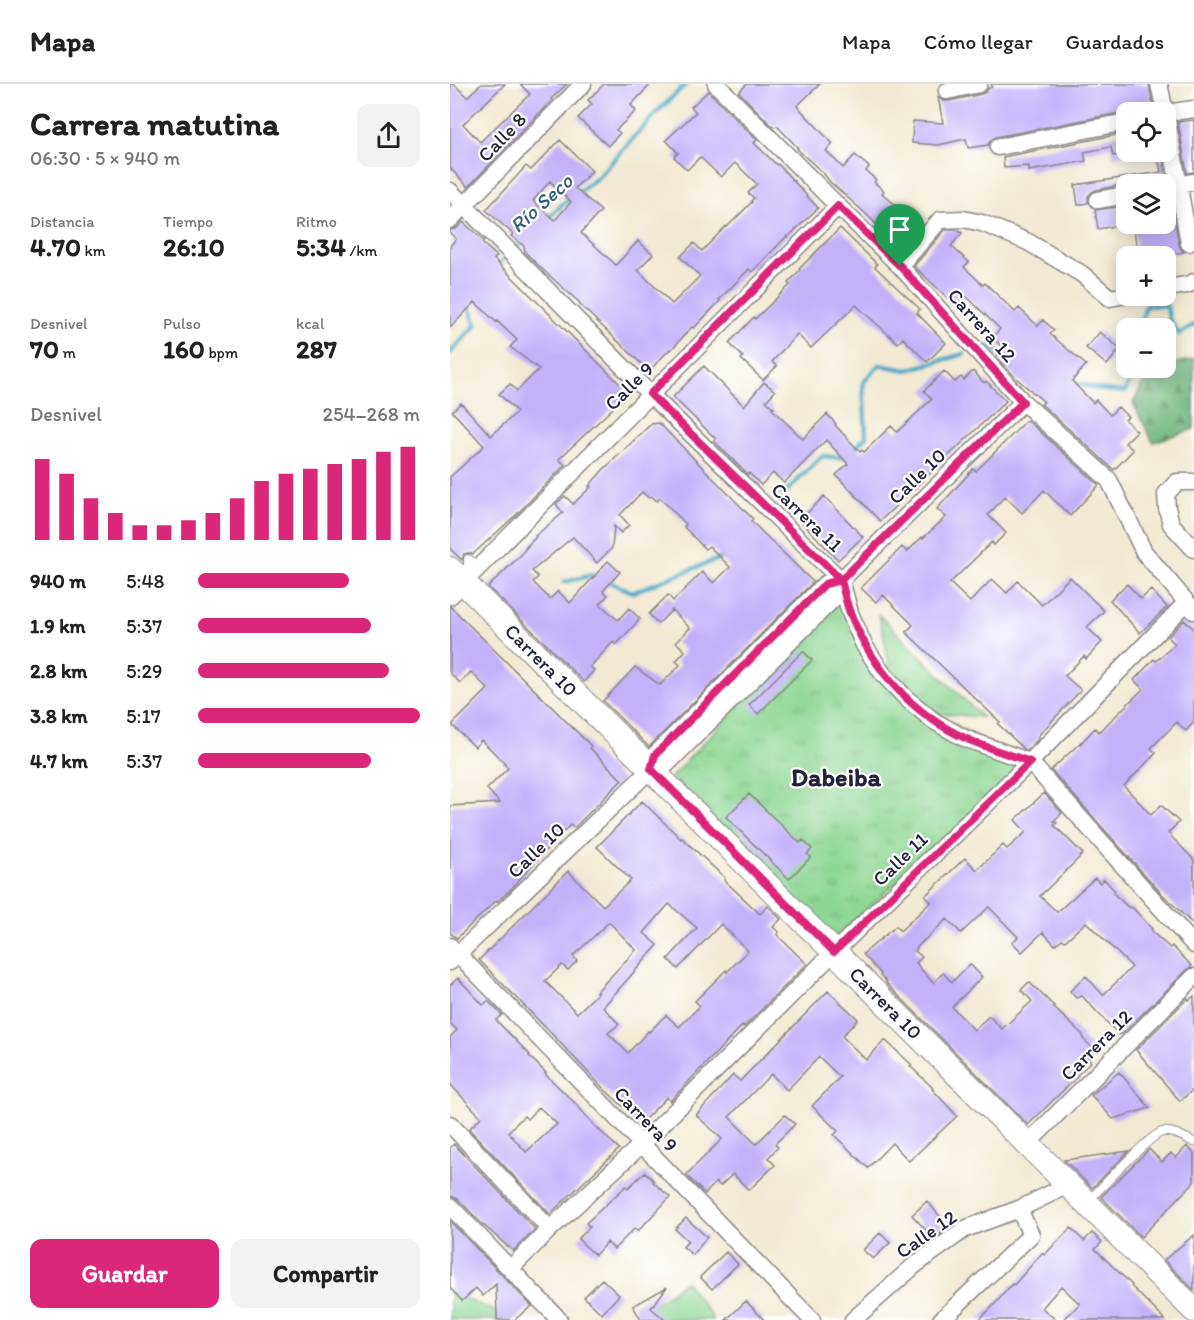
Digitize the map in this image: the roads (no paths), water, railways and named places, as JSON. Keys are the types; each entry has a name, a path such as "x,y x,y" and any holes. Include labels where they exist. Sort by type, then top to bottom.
{"main road":[{"name":"Carrera 10","path":"461,578 1194,1310"}],"street":[{"name":"Calle 8","path":"450,220 583,84"},
{"name":"Carrera 12","path":"716,84 900,266 1023,402 1109,480 1144,552 1190,607"},
{"path":"946,91 979,84"},
{"path":"1159,84 1163,102"},
{"path":"1176,112 1194,109"},
{"path":"998,147 1116,124"},
{"path":"1175,162 1189,243"},
{"name":"Carrera 11","path":"450,191 650,394 841,580 850,613 864,645 883,674 907,699 934,721 964,738 1030,762 1194,945"},
{"path":"1098,200 1116,197"},
{"name":"Calle 9","path":"461,578 838,206"},
{"path":"900,266 940,220 963,219 982,223 1028,242 1082,274 1110,298 1116,297"},
{"path":"1176,286 1191,284"},
{"name":"Calle 10","path":"453,954 651,769 655,755 825,584 841,580 1023,402"},
{"path":"1194,482 1177,482 1166,494 1172,524 1194,549"},
{"name":"Calle 11","path":"641,1145 834,952 1190,607"},
{"name":"Carrera 9","path":"453,954 812,1320"},
{"name":"Carrera 12","path":"1027,1144 1194,977"},
{"path":"450,1124 550,1229"},
{"path":"511,1269 550,1229 641,1145"},
{"name":"Calle 12","path":"853,1320 915,1266 965,1229 1019,1209 1068,1185"},
{"path":"450,1206 559,1320"},
{"path":"941,1320 1031,1235 1019,1209"}],"lane":[{"path":"1086,1203 1150,1140 1162,1132 1179,1135 1194,1142"}],"waterway":[{"name":"Río Seco","path":"546,220 598,177 686,84"},
{"name":"Río Seco","path":"496,267 524,240"},
{"name":"Río Seco","path":"450,353 476,325 468,304"},
{"path":"1142,318 1146,305 1167,306 1169,318"},
{"path":"1176,330 1179,334 1194,325"},
{"path":"985,348 990,347 1003,357"},
{"path":"853,450 866,437 863,383 879,365 907,370 964,354"},
{"path":"1071,387 1081,384 1098,389 1125,392 1131,378"},
{"path":"782,496 822,456 845,458 847,456"},
{"path":"606,581 633,592 721,558"},
{"path":"564,582 592,575 598,578"}],"district":[{"name":"Dabeiba","path":"836,777"}]}
